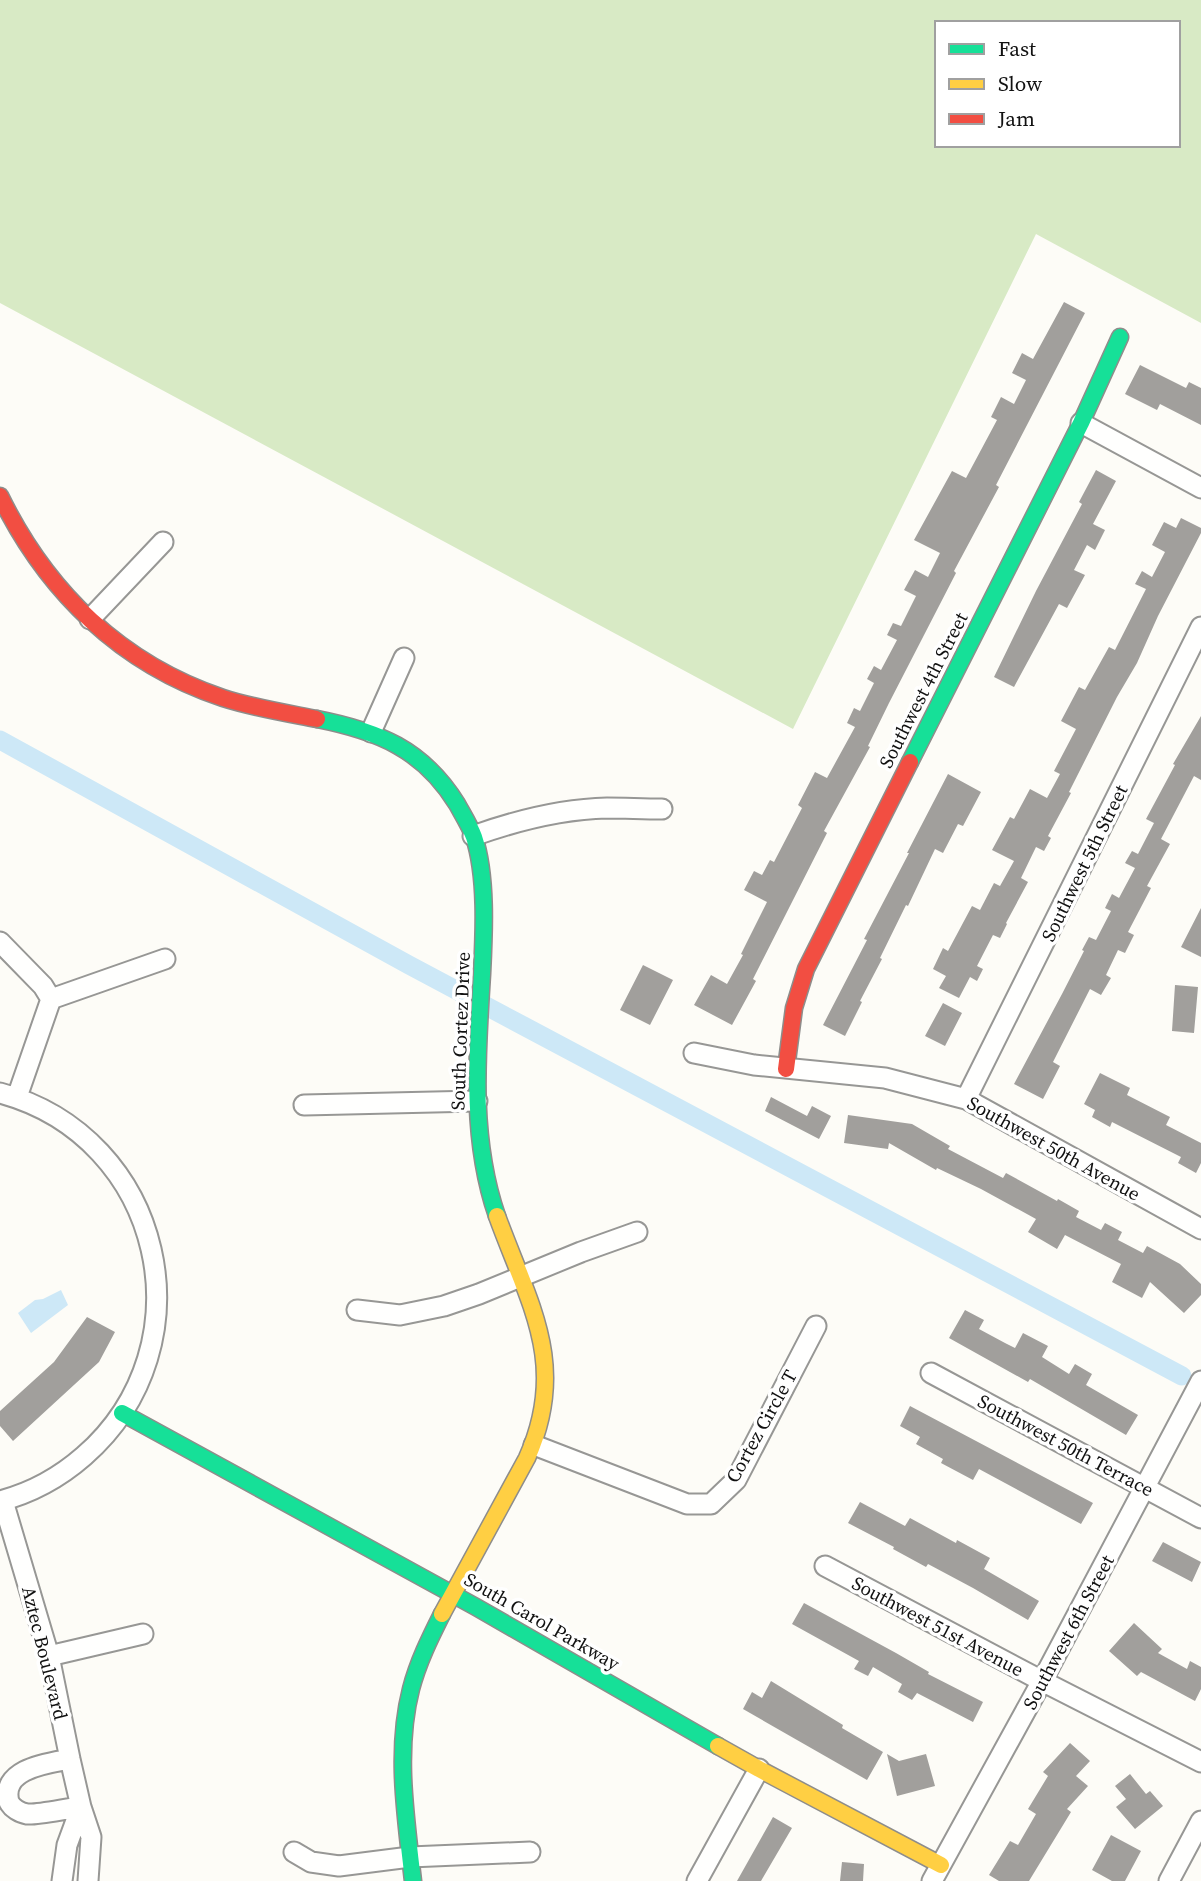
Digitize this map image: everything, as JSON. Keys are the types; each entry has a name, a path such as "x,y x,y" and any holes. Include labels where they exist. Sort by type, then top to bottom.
{"street":[{"name":"Southwest 4th Street","path":"786,1069 794,1008 806,970 1081,423 1121,337"},
{"path":"1081,423 1201,488"},
{"name":"South Cortez Drive","path":"0,496 16,528 46,573 113,640 142,660 190,686 241,704 346,724 371,732 408,751 434,773 452,797 473,836 482,892 482,981 477,1101 482,1155 497,1216 540,1335 547,1368 545,1403 534,1445 453,1595 420,1662 410,1692 403,1756 413,1881"},
{"path":"90,619 163,541"},
{"name":"Southwest 5th Street","path":"966,1099 1201,627"},
{"path":"371,732 404,658"},
{"path":"473,836 565,812 605,808 662,809"},
{"path":"0,942 43,986 51,999"},
{"path":"2,1501 38,1487 71,1468 99,1443 122,1413 138,1385 156,1324 156,1281 147,1229 134,1199 117,1172 97,1148 64,1121 46,1110 8,1095 51,999 165,959"},
{"name":"Southwest 50th Avenue","path":"694,1053 754,1065 885,1078 966,1099 1201,1229"},
{"path":"304,1105 477,1101"},
{"path":"357,1310 400,1315 444,1306 637,1232"},
{"name":"Cortez Circle T","path":"534,1445 687,1504 711,1504 736,1480 816,1326"},
{"name":"Southwest 50th Terrace","path":"932,1373 1201,1518"},
{"name":"Southwest 6th Street","path":"937,1873 1201,1381"},
{"name":"South Carol Parkway","path":"122,1413 453,1595 937,1873"},
{"name":"Aztec Boulevard","path":"2,1501 48,1656 81,1807 91,1837 88,1881"},
{"name":"Southwest 51st Avenue","path":"825,1566 1201,1762"},
{"path":"48,1656 144,1633"},
{"path":"62,1881 67,1845 81,1807 26,1814 14,1808 8,1800 6,1790 10,1779 19,1771 70,1759"},
{"path":"697,1881 759,1769"},
{"path":"1168,1881 1201,1821"},
{"path":"295,1852 311,1861 339,1866 410,1857 530,1852"}],"green space":[{"path":"0,0 1201,0 1201,323 1036,234 793,729 0,303"}],"water":[{"path":"61,1290 68,1305 31,1333 18,1313 35,1300"}],"building":[{"path":"1064,302 1085,313 996,485 999,487 954,571 956,573 889,703 868,746 870,747 824,831 827,833 732,1025 694,1005 711,975 727,984 767,902 744,890 754,871 762,875 770,860 774,862 802,808 798,805 815,772 827,778 855,727 847,723 854,708 860,711 874,683 867,679 874,666 881,670 897,640 887,635 893,623 901,626 916,596 904,590 915,570 928,577 940,553 914,540 952,471 966,478 997,420 991,417 1001,397 1014,404 1026,380 1012,373 1022,353 1033,359"},
{"path":"1140,365 1186,388 1189,382 1201,388 1201,425 1160,404 1157,410 1125,394"},
{"path":"1096,470 1116,481 1093,524 1105,530 1095,550 1087,545 1074,570 1085,575 1067,608 1059,604 1014,687 994,677 1082,504 1079,502"},
{"path":"1181,518 1201,528 1201,533 1069,792 1071,793 1048,836 1051,838 1044,851 1036,847 1021,878 1028,882 1000,938 993,935 977,966 983,969 977,981 970,977 959,998 939,988 946,976 933,969 943,948 948,951 972,906 980,910 994,883 1000,886 1014,861 992,850 1010,817 1014,819 1030,789 1047,798 1060,774 1054,771 1076,729 1061,721 1079,687 1085,690 1109,647 1115,650 1146,589 1135,584 1142,571 1152,577 1165,552 1152,545 1164,522 1176,528"},
{"path":"1201,716 1201,780 1194,776 1161,839 1170,844 1147,886 1151,888 1128,932 1134,935 1125,953 1118,950 1106,975 1111,978 1101,995 1090,989 1053,1062 1060,1066 1043,1099 1014,1084 1089,937 1096,940 1111,911 1105,908 1112,894 1119,898 1135,868 1125,863 1132,851 1138,854 1154,823 1146,819"},
{"path":"948,774 981,792 963,826 958,824 943,853 935,849 880,958 882,959 845,1036 823,1025"},
{"path":"1201,908 1201,957 1181,947"},
{"path":"643,965 673,980 650,1025 620,1010"},
{"path":"1175,985 1198,987 1194,1033 1172,1031"},
{"path":"943,1003 962,1013 945,1046 925,1036"},
{"path":"1100,1073 1130,1088 1127,1095 1170,1117 1166,1125 1201,1143 1201,1163 1196,1173 1178,1163 1181,1157 1112,1122 1110,1127 1092,1117 1095,1110 1084,1104"},
{"path":"771,1097 807,1116 812,1106 831,1116 819,1139 765,1111"},
{"path":"848,1115 912,1124 950,1146 948,1149 1003,1178 1006,1173 1057,1201 1058,1199 1079,1211 1076,1217 1101,1230 1105,1223 1122,1232 1118,1240 1143,1253 1147,1246 1180,1264 1201,1284 1201,1295 1184,1313 1150,1282 1142,1298 1112,1282 1121,1264 1065,1235 1057,1249 1028,1232 1036,1219 981,1189 937,1168 936,1170 889,1143 888,1149 844,1143"},
{"path":"965,1310 984,1320 979,1329 1005,1343 1015,1348 1023,1333 1048,1346 1042,1357 1069,1374 1075,1364 1092,1374 1086,1385 1138,1415 1126,1435 1030,1379 1028,1382 949,1338"},
{"path":"87,1317 115,1332 99,1362 13,1441 0,1426 0,1411 54,1362"},
{"path":"910,1406 1093,1503 1081,1524 979,1469 973,1480 941,1463 943,1459 916,1444 920,1437 900,1426"},
{"path":"860,1502 905,1526 910,1518 990,1558 984,1569 1039,1601 1028,1620 848,1523"},
{"path":"1163,1542 1201,1562 1192,1582 1152,1561"},
{"path":"804,1603 896,1653 929,1672 928,1674 983,1702 973,1722 917,1693 912,1700 898,1692 902,1684 873,1667 868,1676 854,1669 859,1661 792,1624"},
{"path":"1134,1623 1162,1649 1158,1653 1187,1669 1190,1661 1201,1667 1201,1689 1195,1701 1141,1672 1137,1676 1109,1651"},
{"path":"771,1681 883,1752 867,1780 743,1709 752,1692 762,1698"},
{"path":"1070,1743 1090,1761 1076,1776 1088,1786 1067,1809 1071,1812 1029,1881 999,1881 989,1875 1010,1841 1018,1845 1036,1814 1028,1809 1048,1776 1043,1772"},
{"path":"887,1754 899,1761 926,1754 935,1786 897,1796"},
{"path":"1130,1774 1146,1794 1150,1791 1163,1806 1135,1829 1116,1807 1126,1799 1115,1786"},
{"path":"773,1817 792,1828 761,1881 737,1881"},
{"path":"1111,1835 1141,1851 1125,1881 1112,1881 1092,1870"},
{"path":"842,1862 864,1864 863,1881 840,1881"}],"waterway":[{"path":"0,740 409,965 1182,1376"}],"traffic: fast":[{"path":"910,762 1081,423 1120,337"},
{"path":"317,719 379,737 414,756 444,785 474,837 481,869 484,905 477,1096 483,1157 497,1216"},
{"path":"122,1413 476,1607 718,1746"},
{"path":"413,1881 403,1785 406,1712 414,1679 442,1614"}],"traffic: slow":[{"path":"442,1614 527,1458 539,1424 545,1393 540,1335 532,1306 497,1216"},
{"path":"718,1746 941,1865"}],"traffic: jam":[{"path":"0,496 40,563 64,593 120,644 152,666 223,698 317,719"},
{"path":"786,1069 794,1008 806,969 910,762"}]}
